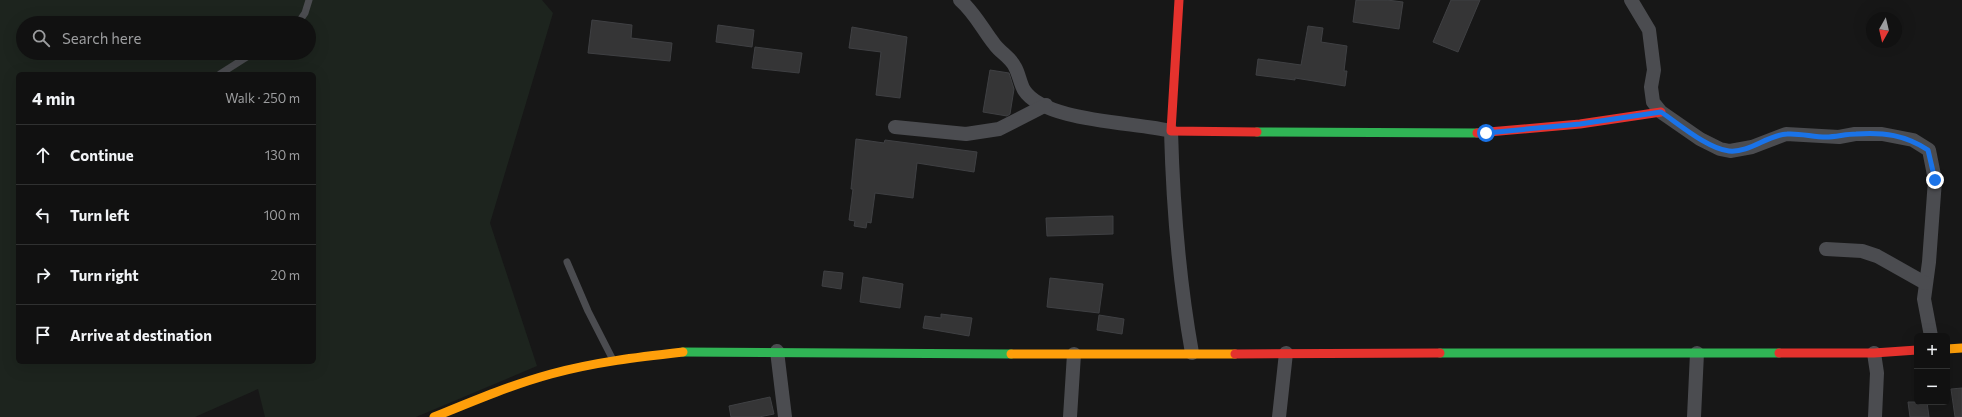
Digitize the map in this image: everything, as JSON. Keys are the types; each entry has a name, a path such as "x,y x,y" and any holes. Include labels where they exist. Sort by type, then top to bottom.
{"main road":[{"path":"1178,0 1171,131 1486,133 1580,124 1661,112"},
{"path":"1950,349 1962,348"},
{"path":"434,417 506,388 551,374 613,360 685,352 777,351 1074,354 1874,353 1914,350"}],"street":[{"path":"960,0 971,10 996,46 1015,66 1025,90 1033,99 1076,117 1152,126 1171,131 1176,225 1186,320 1192,353"},
{"path":"1631,0 1649,30 1654,70 1651,87 1654,102 1661,112 1700,139 1720,149 1730,151 1752,147 1786,134 1838,137 1854,134 1882,134 1913,140 1928,150 1935,180 1929,262 1924,283 1924,299 1930,333"},
{"path":"895,127 966,134 999,129 1046,105"},
{"path":"1826,249 1862,251 1877,256 1924,283"},
{"path":"777,351 785,417"},
{"path":"1278,417 1286,353"},
{"path":"1694,417 1697,353"},
{"path":"1874,353 1877,373 1875,417"},
{"path":"1070,417 1074,354"}],"lane":[{"path":"303,16 309,0"},
{"path":"223,72 242,60"},
{"path":"567,262 588,311 613,360"}],"shaded area":[{"path":"0,0 542,0 553,13 490,223 537,366 416,417 265,417 258,389 195,417 0,417"}],"building":[{"path":"1356,0 1387,0 1403,2 1399,29 1353,22"},
{"path":"1451,0 1480,0 1458,52 1433,42"},
{"path":"592,20 632,25 631,38 672,43 670,61 588,53"},
{"path":"718,25 754,30 752,47 716,42"},
{"path":"1308,26 1323,28 1321,42 1347,46 1344,71 1347,71 1345,86 1295,78 1295,80 1256,75 1258,59 1301,65"},
{"path":"852,27 907,37 900,98 876,95 881,52 849,48"},
{"path":"755,47 802,53 799,73 752,68"},
{"path":"990,70 1009,73 1014,89 1010,114 1007,116 983,112"},
{"path":"856,139 884,143 885,140 977,152 974,172 917,163 913,198 875,193 871,223 867,222 866,228 854,226 855,221 849,220 853,189 851,189"},
{"path":"1113,216 1113,234 1047,236 1046,218"},
{"path":"824,271 843,273 841,289 822,286"},
{"path":"863,277 903,284 900,308 860,302"},
{"path":"1050,278 1103,284 1099,313 1047,307"},
{"path":"941,314 972,318 969,336 923,328 925,316 941,318"},
{"path":"1099,315 1124,319 1122,334 1097,330"},
{"path":"1962,388 1962,417 1955,417 1951,389"},
{"path":"770,397 774,414 759,417 731,417 729,406"},
{"path":"1908,402 1914,402 1914,405 1927,405 1929,417 1910,417"}],"traffic: fast":[{"path":"1257,132 1477,133"},
{"path":"683,352 1011,354"},
{"path":"1440,353 1779,353"}],"traffic: slow":[{"path":"1950,349 1962,348"},
{"path":"434,417 507,388 551,374 600,363 683,352"},
{"path":"1011,354 1235,354"}],"traffic: jam":[{"path":"1179,0 1171,131 1257,132"},
{"path":"1477,133 1580,124 1661,112"},
{"path":"1779,353 1874,353 1914,350"},
{"path":"1235,354 1440,353"}],"route":[{"path":"1486,133 1580,124 1661,112 1700,139 1720,149 1730,151 1752,147 1786,134 1821,137 1838,137 1854,134 1882,134 1913,140 1928,150 1935,180"}]}
